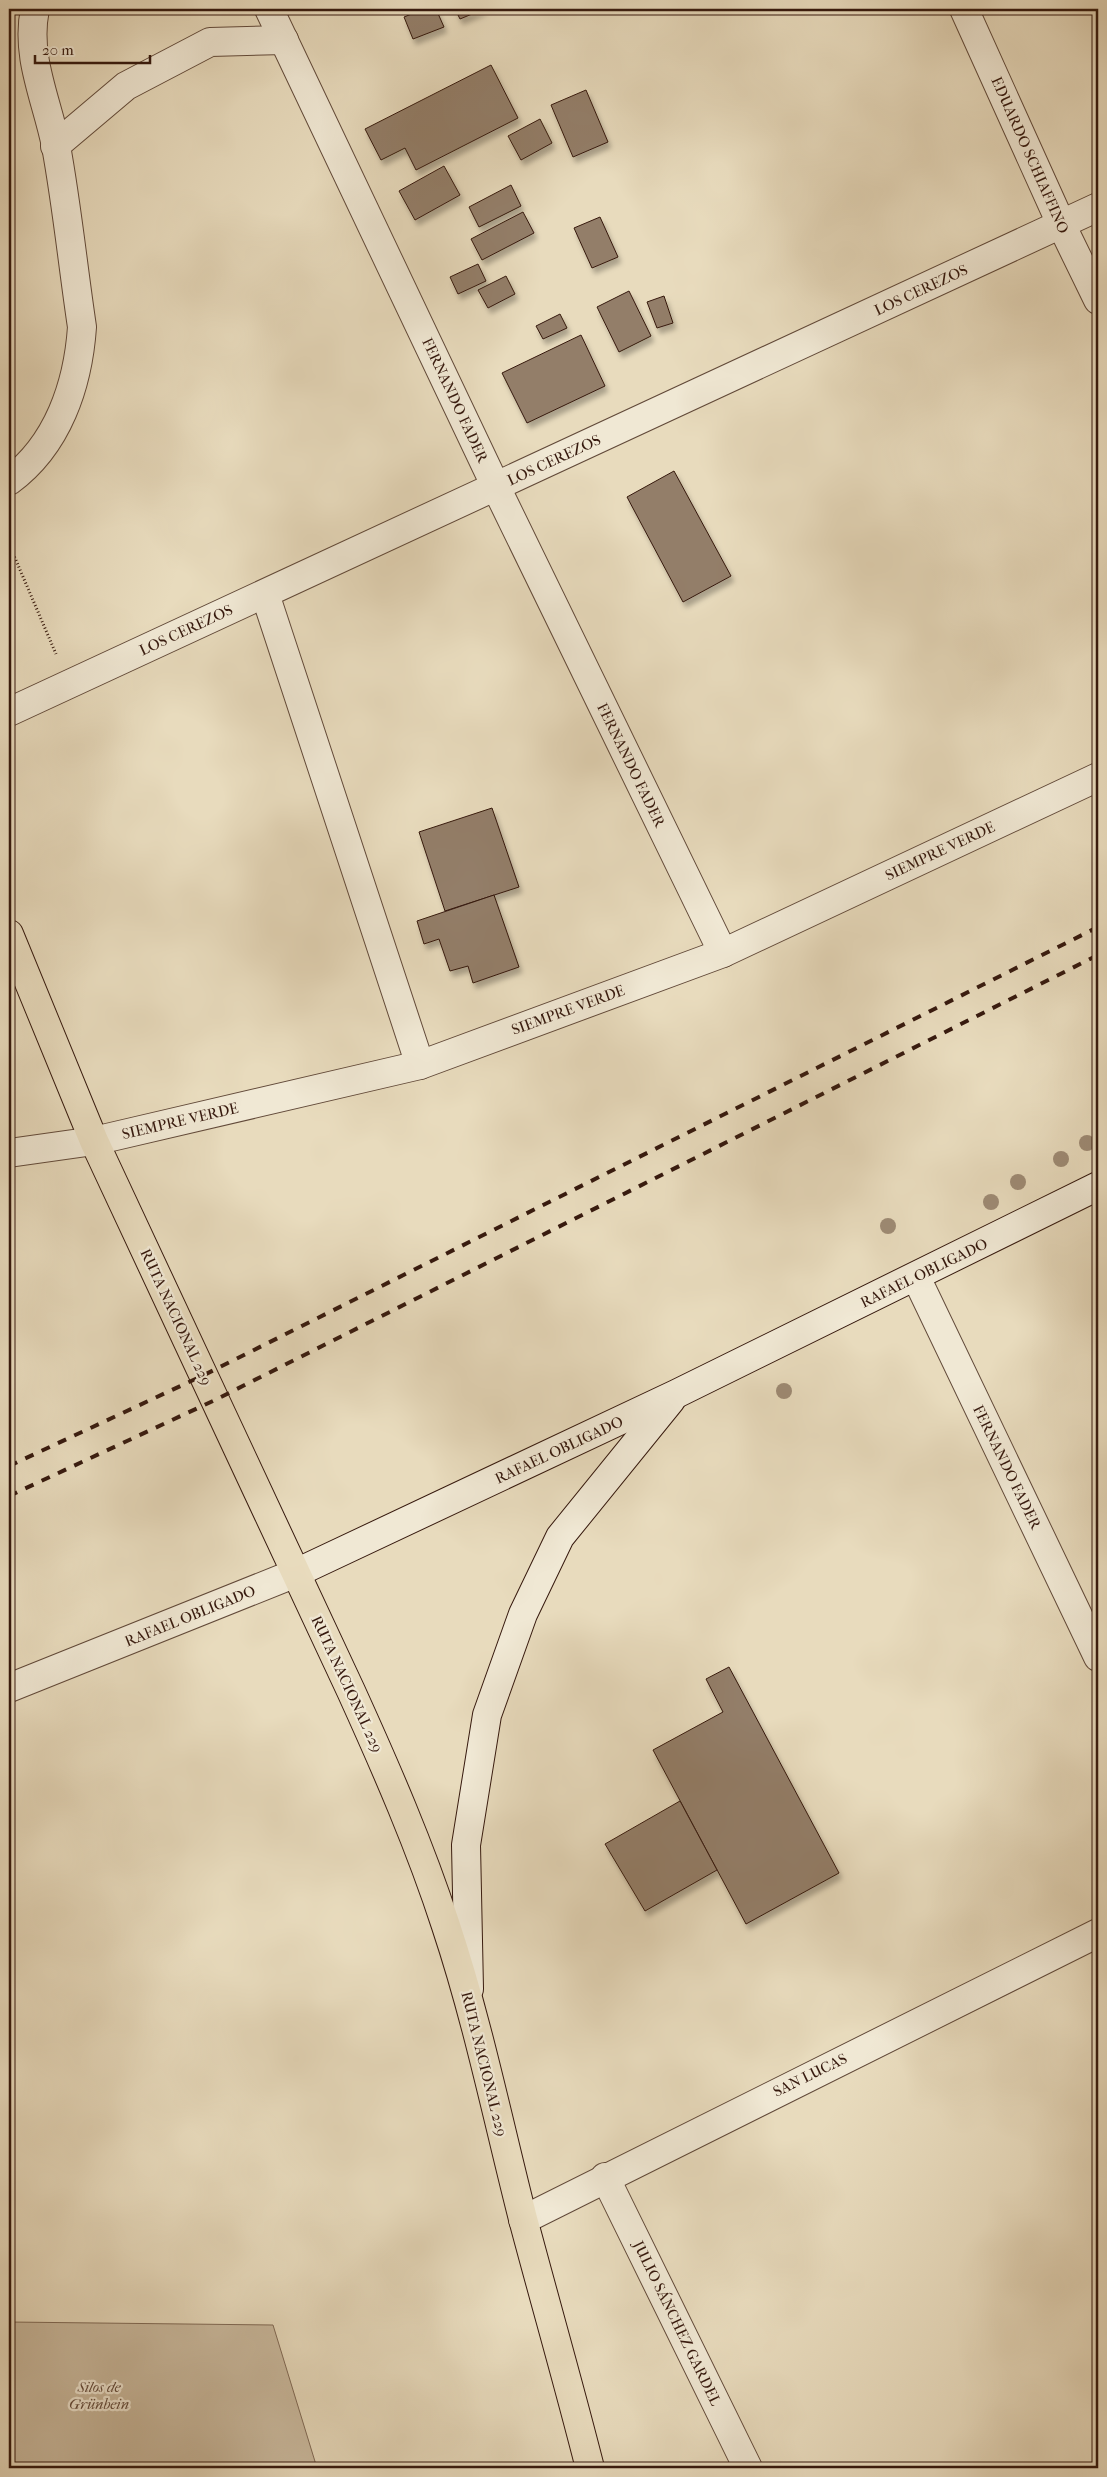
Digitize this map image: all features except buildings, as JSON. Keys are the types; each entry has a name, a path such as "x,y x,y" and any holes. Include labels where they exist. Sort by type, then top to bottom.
{"highway":[{"name":"RUTA NACIONAL 229","path":"9,934 94,1141 386,1768 446,1926 470,2005 523,2220 590,2468"}],"street":[{"path":"9,481 32,459 49,437 63,412 74,385 80,356 82,327 55,146 32,51 32,26 35,9"},
{"name":"FERNANDO FADER","path":"269,9 496,487 723,953"},
{"name":"EDUARDO SCHIAFFINO","path":"964,9 1062,226 1098,300"},
{"path":"55,146 126,86 210,42 284,40"},
{"name":"LOS CEREZOS","path":"9,712 1062,226 1098,207"},
{"path":"265,594 420,1065"},
{"name":"SIEMPRE VERDE","path":"9,1154 94,1141 420,1065 723,953 1098,777"},
{"name":"RAFAEL OBLIGADO","path":"9,1688 296,1573 676,1394 916,1278 1098,1186"},
{"name":"FERNANDO FADER","path":"916,1278 1098,1657"},
{"path":"470,2005 466,1845 487,1715 524,1614 560,1538 676,1394"},
{"name":"SAN LUCAS","path":"523,2220 605,2177 1098,1933"},
{"name":"JULIO SÁNCHEZ GARDEL","path":"605,2177 748,2468"}],"path":[{"path":"9,544 69,684"}],"green space":[{"name":"Silos de Grünbein","path":"9,2322 273,2325 317,2468 9,2468"}],"railway":[{"path":"9,1466 204,1375 1098,927"},
{"path":"9,1496 215,1400 1098,955"}]}
